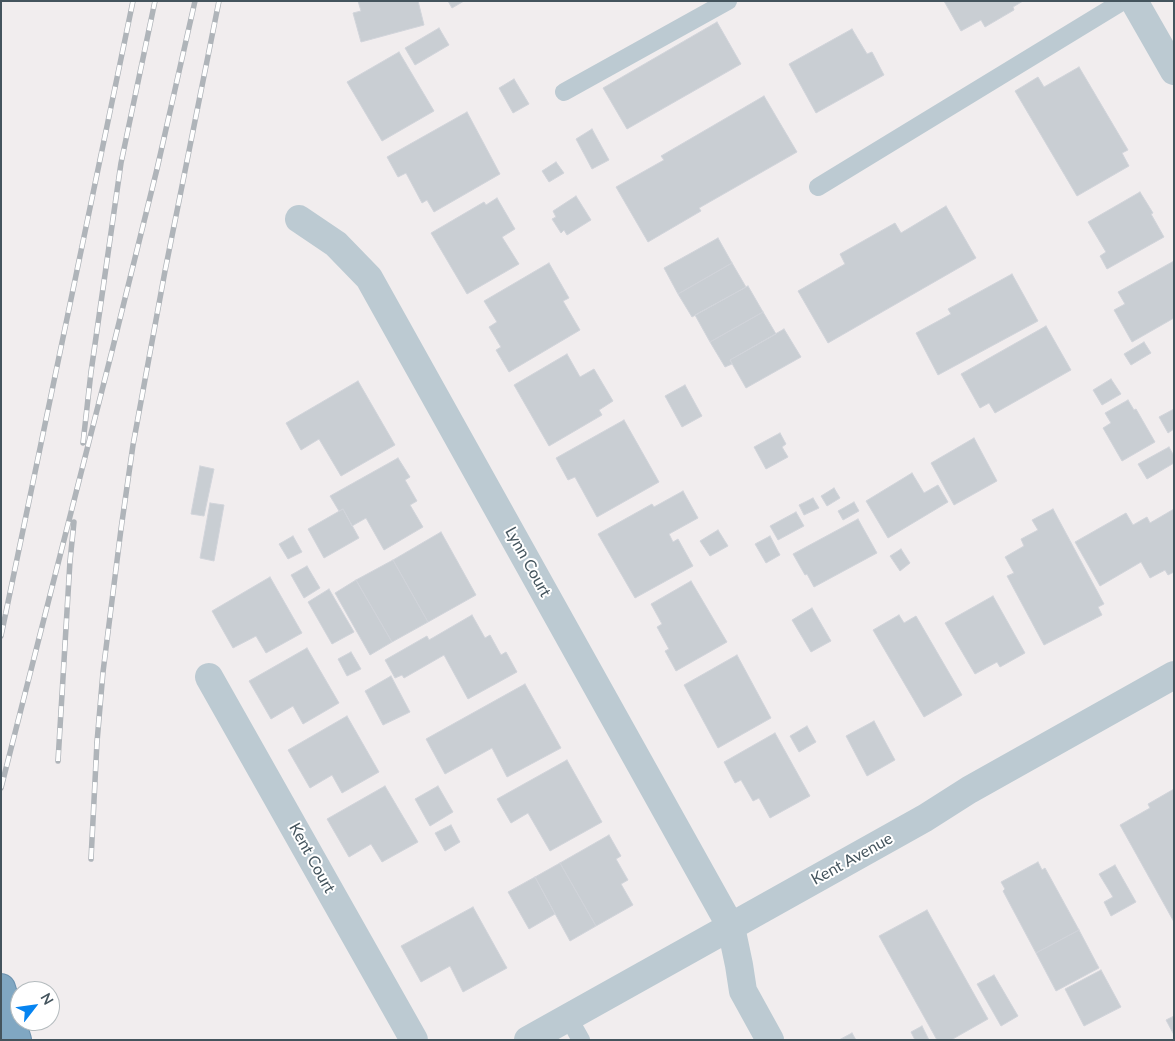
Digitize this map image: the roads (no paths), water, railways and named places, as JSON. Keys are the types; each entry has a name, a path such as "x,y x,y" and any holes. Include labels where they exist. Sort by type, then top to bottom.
{"highway":[{"path":"1,988 17,1040"}],"street":[{"path":"1134,1 1174,71"},
{"name":"Lynn Court","path":"299,219 336,244 370,278 731,927 743,991 770,1040"},
{"name":"Kent Avenue","path":"528,1040 575,1028 731,927 916,823 969,790 1174,676"},
{"name":"Kent Court","path":"209,677 414,1040"}],"lane":[{"path":"564,92 728,1"},
{"path":"818,187 1123,1"}],"railway":[{"path":"1,636 133,1"},
{"path":"83,443 91,372 121,163 155,1"},
{"path":"1,788 157,169 195,1"},
{"path":"91,859 97,742 103,672 133,445 165,271 219,1"},
{"path":"58,761 74,522"}]}
